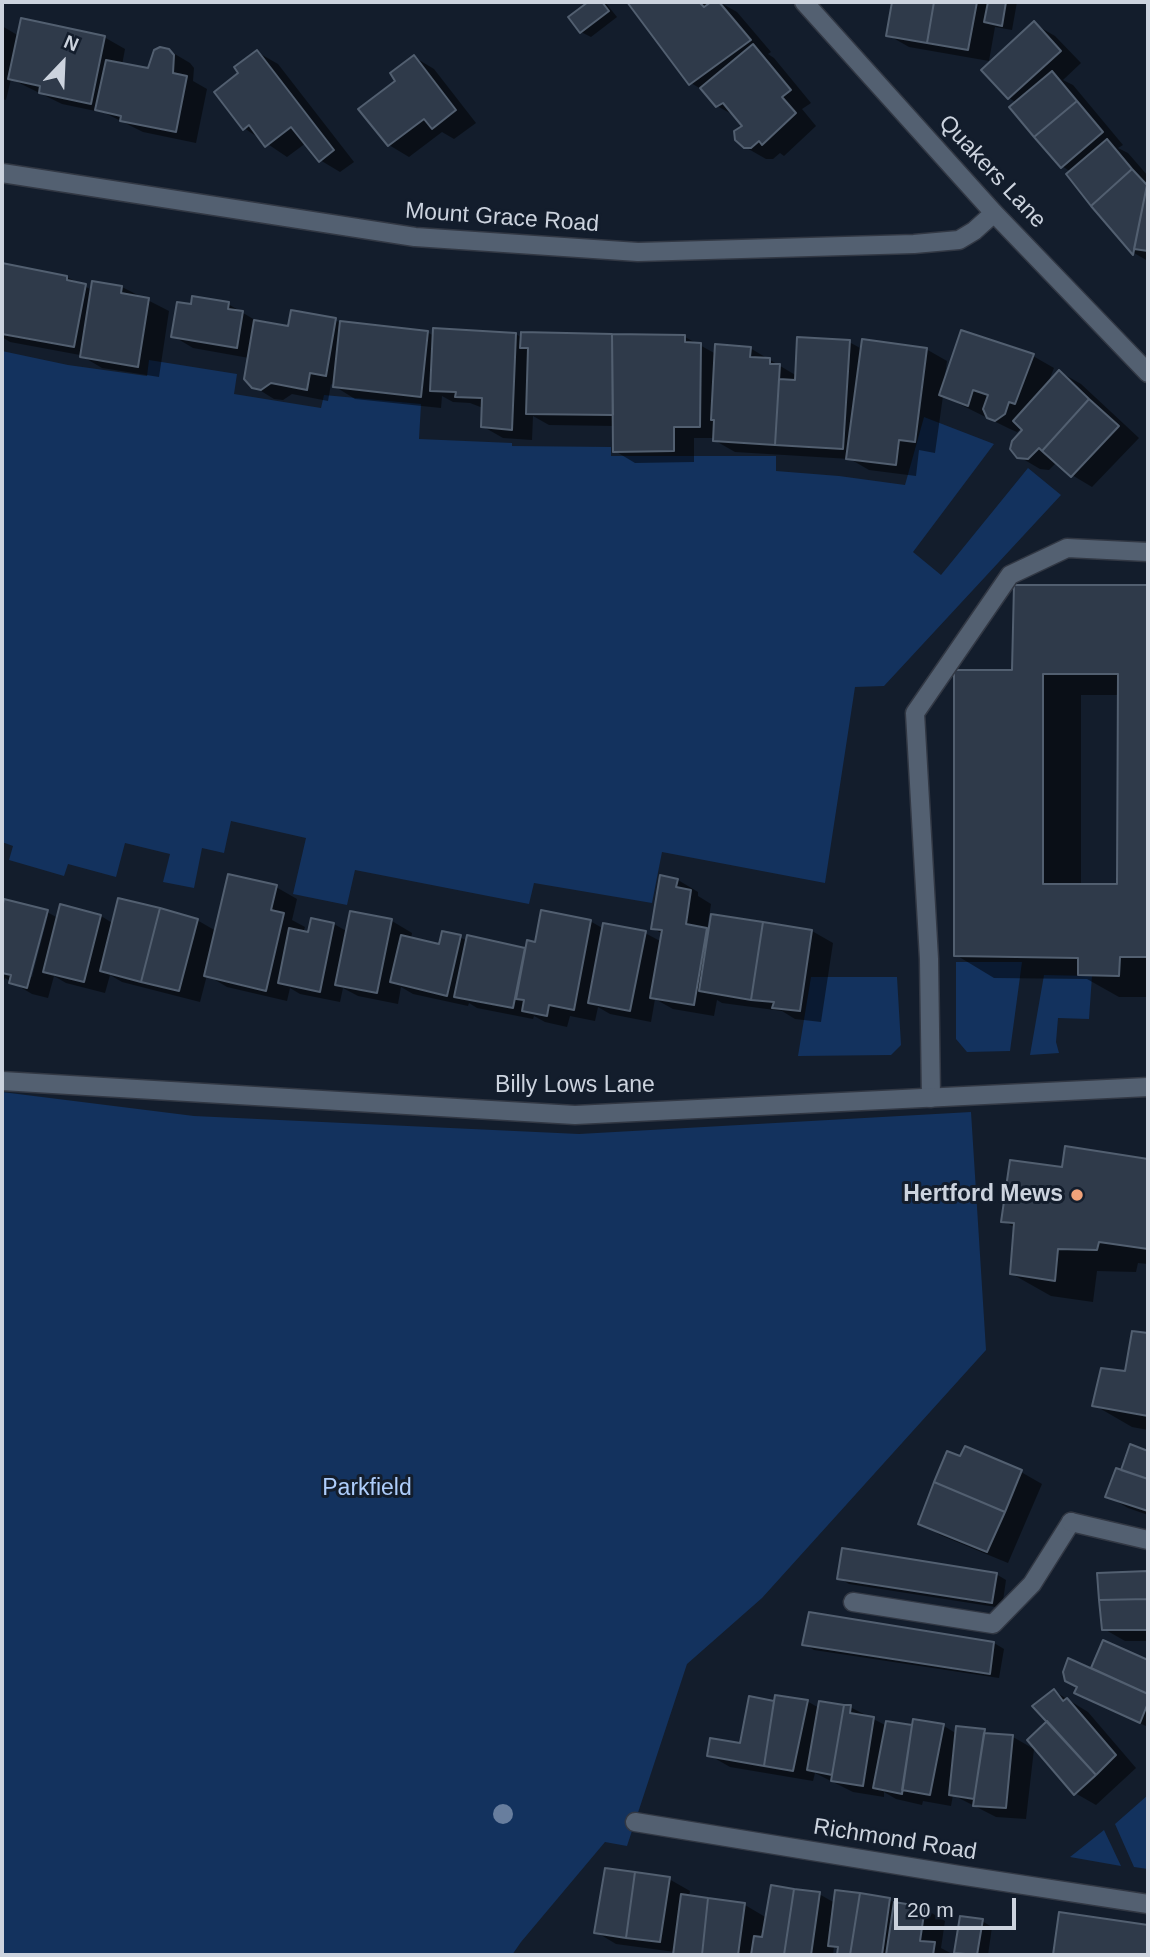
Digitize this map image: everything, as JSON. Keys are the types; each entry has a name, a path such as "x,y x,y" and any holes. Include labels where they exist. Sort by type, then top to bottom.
{"street":[{"name":"Quakers Lane","path":"804,2 994,213 1148,373"},
{"name":"Mount Grace Road","path":"2,173 415,237 638,252 914,244 959,240 994,213"},
{"path":"931,1098 929,958 915,713 1010,575 1066,548 1148,551"},
{"name":"Billy Lows Lane","path":"2,1081 575,1115 1148,1087"},
{"path":"853,1602 993,1624 1032,1584 1071,1522 1148,1540"},
{"name":"Richmond Road","path":"635,1822 1148,1904"}],"green space":[{"path":"2,351 68,365 147,376 149,360 237,374 234,394 321,408 324,395 421,404 419,439 512,443 512,446 611,447 611,456 776,456 776,471 905,485 924,417 994,444 913,552 941,575 1028,468 1061,495 884,686 855,687 825,883 662,852 652,903 534,883 529,904 355,870 347,905 293,894 306,838 231,821 224,853 202,848 194,888 163,882 170,854 125,843 116,877 68,864 64,876 9,860 13,846 2,842"},
{"path":"956,962 1022,962 1010,1051 967,1052 956,1039"},
{"path":"1044,975 1092,976 1089,1019 1058,1018 1056,1042 1059,1053 1030,1055"},
{"path":"811,977 897,977 901,1045 891,1055 798,1056"},
{"name":"Parkfield","path":"2,1092 194,1116 579,1134 971,1112 986,1350 762,1598 687,1664 627,1846 605,1842 512,1955 2,1955"},
{"path":"1148,1795 1148,1869 1134,1867 1115,1824"},
{"path":"1104,1830 1121,1866 1070,1857"}],"building":[{"path":"588,2 602,2 609,11 580,33 568,17"},
{"path":"627,2 699,2 704,7 711,2 719,2 751,40 689,85"},
{"path":"892,2 934,2 927,43 886,36"},
{"path":"934,2 977,2 968,50 927,43"},
{"path":"988,2 1006,2 1002,26 984,22"},
{"path":"21,18 105,36 91,104 39,93 40,86 8,79"},
{"path":"1034,21 1061,51 1008,99 981,70"},
{"path":"753,44 791,90 782,97 796,113 762,145 759,141 751,148 744,148 735,140 734,131 742,126 723,103 716,107 700,88"},
{"path":"160,47 169,49 174,55 173,73 187,76 176,132 120,121 121,116 95,110 106,60 148,68 154,50"},
{"path":"257,50 334,150 319,162 291,127 265,147 249,125 243,130 214,92 238,73 234,67"},
{"path":"414,55 456,110 432,129 424,119 388,146 358,109 395,81 390,73"},
{"path":"1052,71 1077,101 1034,137 1009,107"},
{"path":"1077,101 1103,132 1061,168 1034,137"},
{"path":"1107,139 1132,169 1091,206 1066,174"},
{"path":"1132,169 1147,185 1133,255 1091,206"},
{"path":"1148,185 1148,251 1134,249"},
{"path":"2,263 67,276 67,280 86,284 74,347 2,334"},
{"path":"92,281 122,286 121,293 149,298 138,367 80,357"},
{"path":"192,296 229,302 228,309 243,311 237,348 171,337 177,302 191,304"},
{"path":"291,310 336,318 326,376 310,373 307,390 271,383 261,390 252,388 244,379 254,320 288,326"},
{"path":"340,321 428,331 421,397 333,387"},
{"path":"433,328 516,333 512,430 481,427 482,398 455,397 456,392 430,391"},
{"path":"961,330 1034,354 1015,404 1009,402 1005,414 995,421 987,418 983,409 988,395 973,390 968,406 939,395"},
{"path":"521,332 612,334 613,415 526,414 528,348 520,348"},
{"path":"612,334 685,335 685,342 701,343 700,427 674,427 674,451 613,452"},
{"path":"797,337 850,340 843,449 775,445 779,379 795,380"},
{"path":"862,339 927,348 915,442 899,440 896,465 846,459"},
{"path":"715,344 751,347 750,357 770,358 770,364 780,364 775,445 713,441 714,420 711,420"},
{"path":"1059,370 1089,399 1042,451 1039,448 1028,459 1017,458 1010,449 1012,441 1022,430 1013,421"},
{"path":"1089,399 1119,426 1071,477 1042,451"},
{"path":"1014,585 1148,585 1148,957 1120,957 1119,976 1078,975 1078,958 954,956 954,670 1012,670","holes":["1043,674 1118,674 1117,884 1043,884"]},
{"path":"228,874 277,885 271,910 284,913 266,991 204,976"},
{"path":"660,875 678,879 676,887 691,890 686,924 707,928 694,1005 650,998 662,930 651,929"},
{"path":"118,898 160,908 141,982 100,971"},
{"path":"4,899 48,910 27,988 9,983 11,975 2,973"},
{"path":"60,904 101,915 84,982 43,972"},
{"path":"160,908 198,919 179,991 141,982"},
{"path":"541,910 591,920 574,1010 549,1005 547,1016 522,1011 524,1000 516,999 527,940 535,942"},
{"path":"350,911 392,919 377,993 335,985"},
{"path":"711,914 763,922 751,1000 699,991"},
{"path":"311,918 334,923 320,992 278,983 289,928 308,932"},
{"path":"763,922 812,930 800,1011 772,1008 774,1002 751,1000"},
{"path":"603,923 646,931 630,1011 588,1003"},
{"path":"442,931 461,935 447,996 390,982 401,935 439,944"},
{"path":"467,935 525,948 513,1008 454,997"},
{"name":"Hertford Mews","path":"1065,1146 1148,1159 1148,1249 1099,1242 1097,1250 1058,1249 1055,1281 1010,1274 1014,1223 1001,1222 1010,1160 1062,1167"},
{"path":"1132,1331 1148,1333 1148,1416 1092,1406 1101,1368 1125,1371"},
{"path":"1130,1444 1148,1451 1148,1479 1121,1470"},
{"path":"965,1446 1022,1470 1005,1512 934,1482 947,1451 960,1456"},
{"path":"1116,1468 1148,1479 1148,1511 1105,1497"},
{"path":"934,1482 1005,1512 987,1552 918,1524"},
{"path":"842,1548 997,1573 992,1603 837,1579"},
{"path":"1148,1571 1148,1599 1099,1600 1097,1573"},
{"path":"1148,1599 1148,1630 1102,1630 1099,1600"},
{"path":"809,1612 994,1642 990,1674 802,1645"},
{"path":"1103,1640 1148,1660 1148,1694 1091,1668"},
{"path":"1068,1658 1148,1694 1148,1703 1140,1723 1074,1693 1077,1687 1065,1681 1063,1672"},
{"path":"1054,1689 1063,1701 1067,1698 1116,1755 1096,1775 1032,1706"},
{"path":"775,1695 808,1700 793,1771 764,1766"},
{"path":"749,1696 774,1701 764,1766 707,1756 710,1738 740,1743"},
{"path":"819,1701 844,1705 832,1775 807,1770"},
{"path":"844,1705 851,1705 850,1713 874,1717 863,1786 831,1781"},
{"path":"913,1719 944,1724 930,1795 902,1790"},
{"path":"886,1721 912,1725 902,1794 873,1788"},
{"path":"1047,1721 1096,1775 1074,1795 1027,1740"},
{"path":"956,1726 985,1729 974,1799 949,1795"},
{"path":"984,1733 1013,1735 1006,1808 973,1806"},
{"path":"605,1868 635,1872 626,1938 594,1933"},
{"path":"635,1872 670,1877 660,1942 626,1938"},
{"path":"771,1885 794,1889 784,1955 751,1955 754,1936 762,1937"},
{"path":"794,1889 820,1892 811,1955 784,1955"},
{"path":"835,1890 860,1893 850,1955 837,1955 838,1947 828,1946"},
{"path":"860,1893 890,1898 882,1955 850,1955"},
{"path":"681,1894 708,1898 702,1955 673,1955"},
{"path":"708,1898 745,1903 738,1955 702,1955"},
{"path":"894,1902 925,1907 920,1941 935,1942 933,1955 886,1955"},
{"path":"1059,1912 1148,1925 1148,1955 1053,1955"},
{"path":"960,1916 983,1919 977,1955 954,1953"}],"place":[{"name":"Hertford Mews","path":"1077,1195"}]}
